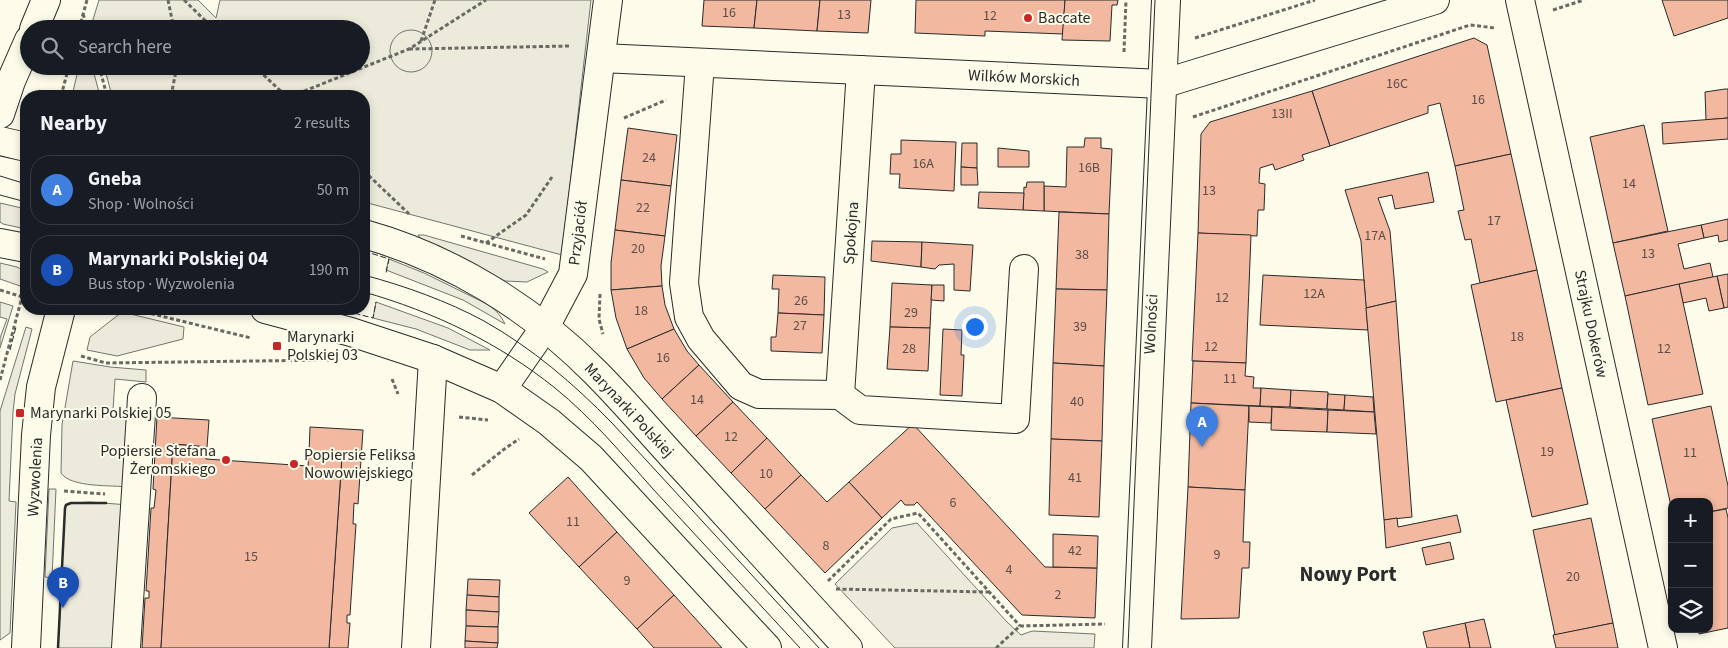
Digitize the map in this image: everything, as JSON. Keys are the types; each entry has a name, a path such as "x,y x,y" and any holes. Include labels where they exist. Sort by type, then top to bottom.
{"street":[{"path":"38,20 46,0"},
{"name":"Przyjaciół","path":"502,389 545,327 573,274 590,52 608,0"},
{"name":"Wolności","path":"1137,648 1166,0"},
{"name":"Wilków Morskich","path":"590,52 700,63 1162,84 1435,0"},
{"name":"Strajku Dokerów","path":"1520,0 1663,648"},
{"path":"0,114 20,60"},
{"path":"700,63 684,282 689,316 701,339 741,386 759,394 840,395 860,410 1015,419 1024,269"},
{"name":"Spokojna","path":"840,395 861,70"},
{"path":"0,141 20,146"},
{"name":"Marynarki Polskiej","path":"370,236 390,241 453,268 504,298 545,327 594,371 848,648"},
{"path":"0,242 20,247"},
{"name":"Wyzwolenia","path":"26,648 36,435 41,387 60,315"},
{"path":"287,315 351,332 433,359 502,389 549,422 591,458 767,648"},
{"path":"416,648 433,359"},
{"path":"126,648 142,398"}],"path":[{"path":"81,20 87,0"},
{"path":"168,0 172,20"},
{"path":"184,0 205,20"},
{"path":"421,42 435,0"},
{"path":"370,65 409,49 486,0"},
{"path":"1122,82 1126,0"},
{"path":"1195,38 1315,0"},
{"path":"1554,10 1584,0"},
{"path":"83,14 85,20"},
{"path":"1193,117 1470,25 1498,28"},
{"path":"409,49 590,52"},
{"path":"63,90 67,75"},
{"path":"101,75 105,90"},
{"path":"172,90 175,75"},
{"path":"264,75 280,90"},
{"path":"307,90 344,75"},
{"path":"616,121 670,98"},
{"path":"486,243 526,215 553,175"},
{"path":"370,177 413,218"},
{"path":"458,235 551,260"},
{"path":"0,290 20,296"},
{"path":"600,292 599,319 603,336"},
{"path":"0,380 20,305"},
{"path":"156,315 255,340"},
{"path":"78,355 106,363 336,360"},
{"path":"388,375 392,379 398,393 398,401"},
{"path":"430,416 492,421"},
{"path":"472,475 522,437"},
{"path":"61,491 89,493"},
{"path":"824,584 891,520 918,514 1020,626"},
{"path":"828,588 989,592"},
{"path":"996,648 1020,626 1105,624"}],"shaded area":[{"path":"99,0 198,0 216,18 220,0 591,0 562,255 370,204 370,90 110,90 106,75 370,75 370,20 93,20"},
{"path":"411,30 426,36 432,51 426,66 411,72 396,66 390,51 396,36"},
{"path":"77,75 94,75 98,90 73,90"},
{"path":"0,203 20,208 20,228 0,222"},
{"path":"418,235 424,235 548,272 527,282 505,281 420,238"},
{"path":"389,259 424,273 485,303 497,312 505,324 463,300 386,270"},
{"path":"0,263 20,269 20,286 0,279"},
{"path":"0,302 13,306 0,348 0,338 7,319 0,317"},
{"path":"376,302 448,328 490,350 470,350 416,329 373,318"},
{"path":"118,315 134,315 184,327 183,339 117,356 87,350 90,337"},
{"path":"26,327 32,329 15,394 13,412 9,501 16,502 10,633 0,640 0,411"},
{"path":"73,361 146,370 146,382 115,379 113,410 133,412 129,487 82,483 66,478 61,473 62,425"},
{"path":"49,489 56,489 52,578 45,577"},
{"path":"90,502 129,505 119,648 58,648 65,508 66,505 71,503"},
{"path":"917,523 1021,635 1032,631 1095,634 1094,648 895,648 835,584 892,528"}],"building":[{"path":"704,0 757,0 754,28 702,26"},
{"path":"757,0 820,0 817,31 754,28"},
{"path":"820,0 871,0 868,33 817,31"},
{"path":"916,0 1065,0 1063,34 985,31 985,36 915,33"},
{"path":"1065,0 1118,0 1117,5 1112,5 1110,41 1062,40"},
{"path":"1662,0 1728,0 1728,18 1674,36"},
{"path":"1474,38 1487,45 1511,154 1455,166 1440,103 1428,106 1428,113 1330,146 1312,91"},
{"path":"1728,89 1728,118 1706,120 1705,92"},
{"path":"1312,91 1330,146 1302,155 1304,160 1275,170 1273,164 1260,168 1259,183 1265,184 1264,210 1258,210 1257,236 1198,233 1201,134 1210,122"},
{"path":"1728,118 1728,139 1663,144 1662,123"},
{"path":"1644,125 1668,231 1613,243 1590,137"},
{"path":"628,128 677,135 671,186 621,180"},
{"path":"1085,138 1101,138 1101,148 1112,149 1109,214 1044,211 1044,186 1066,187 1067,147 1084,147"},
{"path":"901,140 956,142 954,191 899,188 900,174 890,174 891,154 901,154"},
{"path":"962,143 977,143 977,168 961,167"},
{"path":"998,148 1029,151 1029,167 998,167"},
{"path":"1511,154 1537,270 1480,283 1471,239 1465,240 1458,211 1464,210 1455,166"},
{"path":"961,167 977,168 978,185 961,185"},
{"path":"1428,172 1434,202 1395,209 1392,195 1378,198 1390,231 1396,301 1366,308 1361,241 1345,190"},
{"path":"621,180 671,186 665,236 615,230"},
{"path":"1027,182 1044,182 1044,211 1023,210 1024,187 1026,188"},
{"path":"979,192 1024,193 1023,210 978,208"},
{"path":"1059,212 1109,214 1107,290 1056,289"},
{"path":"1728,219 1728,240 1719,242 1718,235 1704,238 1701,225"},
{"path":"1701,225 1704,238 1678,244 1684,269 1710,263 1713,277 1625,296 1613,243"},
{"path":"615,230 665,236 661,266 662,286 611,290 611,263"},
{"path":"1198,233 1251,235 1246,363 1192,361"},
{"path":"872,241 922,242 921,267 871,261"},
{"path":"922,242 973,245 970,291 954,290 954,264 939,265 935,269 921,267"},
{"path":"1537,270 1562,388 1496,402 1471,285"},
{"path":"1728,274 1728,307 1724,308 1717,276"},
{"path":"773,275 825,277 824,315 778,313 779,289 772,289"},
{"path":"1263,275 1364,280 1368,330 1260,325"},
{"path":"1717,276 1724,308 1709,311 1706,298 1683,303 1679,284"},
{"path":"892,283 932,285 930,328 890,327"},
{"path":"1679,284 1703,394 1648,405 1625,296"},
{"path":"932,285 944,285 944,301 931,300"},
{"path":"662,286 665,305 674,329 627,349 616,318 611,290"},
{"path":"1056,289 1107,290 1104,366 1053,363"},
{"path":"1396,301 1412,517 1384,520 1366,308"},
{"path":"778,313 824,315 822,353 771,351 771,337 776,337"},
{"path":"890,327 930,328 928,371 887,369"},
{"path":"674,329 687,351 699,365 662,399 644,378 627,349"},
{"path":"943,329 962,330 961,355 964,355 962,396 940,395"},
{"path":"1193,361 1246,363 1245,376 1254,377 1253,388 1261,388 1260,406 1191,403"},
{"path":"1053,363 1104,366 1102,441 1051,439"},
{"path":"699,365 733,402 696,436 662,399"},
{"path":"1261,388 1291,390 1290,407 1260,406"},
{"path":"1562,388 1588,504 1532,517 1506,400"},
{"path":"1291,390 1328,392 1327,409 1290,407"},
{"path":"1328,394 1345,395 1344,410 1327,409"},
{"path":"1345,395 1373,397 1374,412 1344,410"},
{"path":"733,402 767,438 731,473 696,436"},
{"path":"1191,403 1249,406 1245,490 1188,487"},
{"path":"1249,406 1272,407 1271,423 1249,422"},
{"path":"1711,406 1728,486 1728,508 1713,511 1713,498 1669,498 1652,419"},
{"path":"1272,407 1328,410 1327,432 1271,430"},
{"path":"1328,410 1374,412 1376,434 1327,432"},
{"path":"157,417 209,420 207,447 173,444 161,648 142,648 145,598 149,598 149,591 146,591 151,508 154,508 156,490 153,489"},
{"path":"913,424 1045,567 1097,568 1095,618 1022,615 917,502 914,505 905,505 901,500 882,518 849,482"},
{"path":"310,427 363,430 358,504 354,503 353,524 356,524 350,615 347,615 347,623 350,623 348,648 329,648 342,456 309,454"},
{"path":"767,438 801,475 765,509 731,473"},
{"path":"1051,439 1102,441 1099,517 1049,515"},
{"path":"173,444 207,447 206,459 308,466 309,454 342,456 329,648 161,648"},
{"path":"801,475 827,502 849,482 882,518 825,573 765,509"},
{"path":"568,477 617,532 579,567 529,513"},
{"path":"1188,487 1245,490 1243,542 1250,542 1249,568 1242,568 1239,618 1181,619"},
{"path":"1726,509 1728,518 1728,628 1713,631 1713,543 1713,511"},
{"path":"1457,515 1461,532 1386,548 1384,520 1397,518 1398,527"},
{"path":"1591,518 1613,623 1555,635 1533,530"},
{"path":"617,532 674,595 637,629 579,567"},
{"path":"1053,534 1098,536 1097,568 1053,567"},
{"path":"1450,542 1454,559 1426,565 1422,548"},
{"path":"468,579 500,580 499,597 467,595"},
{"path":"467,595 499,597 499,612 466,610"},
{"path":"674,595 722,648 654,648 637,629"},
{"path":"466,610 499,612 498,627 466,626"},
{"path":"1484,619 1491,648 1470,648 1465,623"},
{"path":"1465,623 1470,648 1427,648 1423,632"},
{"path":"1613,623 1618,648 1556,648 1553,635"},
{"path":"466,626 498,627 498,643 465,641"},
{"path":"465,641 498,643 497,648 465,648"}],"tram line":[{"path":"1128,648 1155,0"},
{"path":"0,176 20,182"},
{"path":"0,195 20,200"},
{"path":"370,277 426,295 484,321 519,343 552,368 583,394 612,423 819,648"},
{"path":"370,294 416,309 465,331 511,357 555,388 606,437 800,648"}],"fence":[{"path":"370,253 389,259 386,273"},
{"path":"361,315 373,318 376,302"},
{"path":"10,350 16,327"}],"wall":[{"path":"58,648 65,508 66,505 71,503 106,503"}],"place":[{"name":"Baccate","path":"1028,18"},
{"name":"Marynarki Polskiej 03","path":"277,346"},
{"name":"Marynarki Polskiej 05","path":"20,413"},
{"name":"Gneba","path":"1202,447"},
{"name":"Popiersie Stefana Żeromskiego","path":"226,460"},
{"name":"Popiersie Feliksa Nowowiejskiego","path":"294,464"},
{"name":"Marynarki Polskiej 04","path":"63,608"}],"district":[{"name":"Nowy Port","path":"1348,574"}]}
